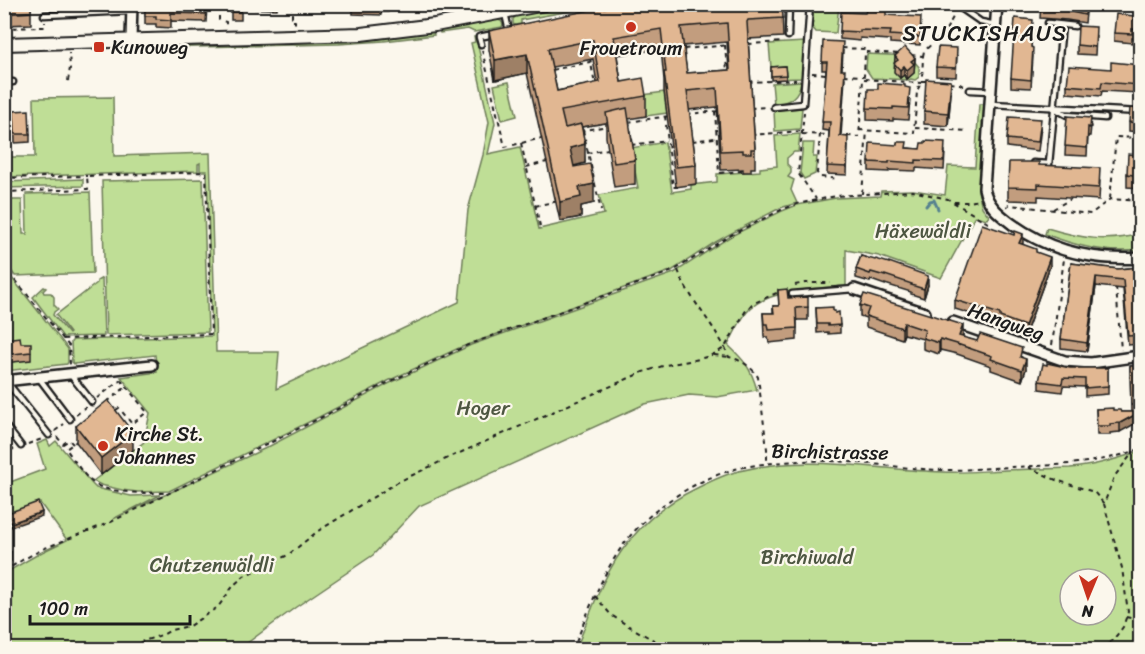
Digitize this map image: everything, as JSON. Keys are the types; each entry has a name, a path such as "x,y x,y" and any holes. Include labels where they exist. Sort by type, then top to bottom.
{"street":[{"path":"458,4 458,21"},
{"path":"997,4 984,188 991,206 1027,234 1048,245 1102,257 1140,258"},
{"path":"4,44 382,32 458,21 538,5"},
{"path":"131,8 131,40"},
{"path":"854,289 929,315"},
{"name":"Hangweg","path":"940,318 1073,362 1091,363 1140,356"},
{"path":"5,381 152,365"}],"lane":[{"path":"788,36 789,4"},
{"path":"774,106 803,104 810,4"},
{"path":"957,6 983,24 996,26"},
{"path":"44,15 131,8"},
{"path":"505,12 509,31"},
{"path":"1047,23 1076,26"},
{"path":"1031,163 1049,164 1062,25"},
{"path":"481,44 479,37 520,29"},
{"path":"4,82 13,82"},
{"path":"970,90 991,91"},
{"path":"990,104 1140,112"},
{"path":"1054,108 1067,115 1105,118"},
{"path":"792,294 854,289"},
{"path":"70,374 92,402"},
{"path":"38,377 70,419"},
{"path":"5,381 51,434"},
{"path":"4,424 21,446"}],"path":[{"path":"292,4 292,21 295,21 294,36"},
{"path":"679,4 680,13"},
{"path":"859,130 914,134 917,91 921,82 924,51 944,33 957,6"},
{"path":"219,7 219,20 226,22 226,38"},
{"path":"4,28 45,27 44,15"},
{"path":"683,39 685,60"},
{"path":"684,49 726,44 784,42"},
{"path":"481,44 505,147 543,138"},
{"path":"726,44 727,81"},
{"path":"837,47 900,54"},
{"path":"588,52 596,92"},
{"path":"749,135 802,133 859,137 866,52"},
{"path":"68,81 69,53"},
{"path":"912,55 923,56"},
{"path":"550,70 590,62"},
{"path":"806,72 829,74"},
{"path":"840,75 931,82"},
{"path":"739,83 805,79"},
{"path":"950,83 960,84 970,90"},
{"path":"803,104 798,173 816,199"},
{"path":"741,109 774,106"},
{"path":"675,142 632,145 628,122 722,110"},
{"path":"715,111 719,173 742,171"},
{"path":"664,116 673,187 682,187"},
{"path":"573,132 610,125"},
{"path":"915,128 967,131"},
{"path":"583,130 601,211"},
{"path":"862,194 867,131"},
{"path":"820,134 817,173 820,177 838,178"},
{"path":"688,141 728,137"},
{"path":"1110,199 1116,137 1140,138"},
{"path":"521,143 540,226"},
{"path":"579,155 610,149"},
{"path":"526,167 549,161"},
{"path":"4,178 206,172 211,334 63,339"},
{"path":"4,192 88,189 87,176"},
{"path":"4,571 45,548 111,522 389,382 470,344 614,294 677,269 715,244 797,204 836,196 913,191 935,195 954,202 988,224"},
{"path":"1126,200 1140,191"},
{"path":"954,202 969,202 986,196"},
{"path":"1052,210 1071,199"},
{"path":"996,211 1009,206 1091,214 1110,199 1140,201"},
{"path":"535,206 558,201"},
{"path":"4,266 69,346 70,374"},
{"path":"1059,359 1060,349 1052,348 1063,267"},
{"path":"677,269 684,286 720,336 729,357"},
{"path":"1116,280 1122,358"},
{"path":"793,286 805,283 836,283"},
{"path":"133,650 141,642 171,630 189,626 218,607 234,585 244,576 288,555 318,531 398,482 466,449 643,372 712,355 725,347 752,304 783,290"},
{"path":"712,355 743,362 758,377 767,449 766,464"},
{"path":"111,414 119,408 132,424 147,412 113,369"},
{"path":"105,404 126,387"},
{"path":"51,434 63,444 69,440 73,444"},
{"path":"80,438 66,449 92,483 128,493 168,494"},
{"name":"Birchistrasse","path":"573,650 606,571 626,541 655,512 681,493 716,476 743,467 803,461 943,470 1071,465 1120,456 1140,449"},
{"path":"1104,504 1114,477 1134,451"},
{"path":"1027,466 1056,480 1094,492 1104,504 1122,568 1128,612 1123,627 1103,650"},
{"path":"595,596 611,615 671,650"},
{"path":"1126,617 1140,620"}],"green space":[{"path":"814,4 839,5 836,33 816,32 812,27"},
{"path":"575,5 603,5 521,20 521,24 513,24 513,19 518,15"},
{"path":"495,19 501,21 502,27 474,32 468,29 440,33 439,29"},
{"path":"433,30 434,35 339,44 151,48 151,45"},
{"path":"474,37 476,37 495,123 488,154 520,147 539,229 604,214 599,195 638,188 631,148 665,142 672,192 691,189 691,185 717,182 717,174 760,171 760,168 777,166 775,136 800,134 798,152 794,152 787,158 787,164 791,168 788,177 794,180 791,190 797,203 780,208 730,234 673,270 459,348 388,381 169,491 137,492 101,485 93,481 144,442 150,413 121,377 157,372 155,355 74,364 71,342 73,340 212,336 207,171 200,171 200,163 198,171 5,177 4,157 35,157 34,98 113,97 114,156 210,153 216,352 279,352 276,389 459,302 468,210 483,155 489,122 471,43 475,42"},
{"path":"805,42 802,78 772,79 769,44"},
{"path":"867,54 910,56 919,67 919,77 915,80 872,78 866,69"},
{"path":"801,81 796,95 784,102 774,104 772,83"},
{"path":"509,82 517,116 502,120 494,85"},
{"path":"664,92 667,113 646,116 643,95"},
{"path":"979,104 985,104 978,191 982,207 989,216 987,219 975,216 941,278 879,256 846,250 846,286 793,291 779,294 756,304 744,316 728,345 746,365 757,390 717,397 689,395 645,404 419,506 373,555 239,649 5,649 5,621 12,615 5,603 7,579 5,573 67,540 40,503 5,516 5,484 45,469 37,444 47,440 50,446 56,441 96,488 131,496 160,495 113,519 266,448 390,383 471,345 674,273 731,236 797,205 836,198 880,196 881,191 913,190 945,195 948,166 975,167"},
{"path":"802,108 800,129 775,131 774,110"},
{"path":"803,143 814,143 813,157 817,157 815,174 804,179 800,173"},
{"path":"83,179 83,186 5,188 5,182"},
{"path":"203,179 208,332 106,335 102,181"},
{"path":"90,192 93,273 15,276 5,262 5,200 22,200 23,234 27,234 26,194"},
{"path":"1047,228 1105,239 1140,234 1140,250 1104,250 1080,245 1045,234"},
{"path":"4,268 68,349 67,364 5,371"},
{"path":"102,278 104,336 63,337 33,297 44,287 46,288 44,293 51,293 54,297 54,305 58,309 53,315 69,334 56,315"},
{"name":"Birchiwald","path":"1140,451 1140,649 576,649 605,578 630,540 645,524 670,504 697,488 728,474 764,466 815,463 951,472 1070,468 1115,459"}],"building":[{"path":"4,4 31,4 31,12 4,14"},
{"path":"145,4 201,4 201,6 207,6 206,14 171,13 171,20 145,16"},
{"path":"231,4 241,4 241,12 231,12"},
{"path":"353,4 381,4 381,7 353,6"},
{"path":"628,4 678,4 679,10 726,6 726,4 782,4 783,18 748,20 747,22 755,149 751,149 751,153 743,153 743,150 721,151 717,88 687,91 696,165 676,167 661,29 614,37 621,82 643,78 646,96 561,111 565,128 581,124 585,144 570,148 574,167 590,164 594,184 579,187 581,197 560,202 527,54 495,60 489,31","holes":["727,23 730,70 687,73 681,27","593,40 600,82 557,91 548,49"]},
{"path":"1041,4 1086,4 1085,15 1067,11 1040,10"},
{"path":"866,10 886,11 886,15 921,17 920,37 890,35 891,31 840,31 841,12 865,13"},
{"path":"1116,14 1134,16 1134,20 1139,20 1138,30 1132,29 1132,34 1114,33"},
{"path":"1015,18 1033,20 1031,80 1011,78"},
{"path":"1078,26 1096,27 1095,47 1077,45"},
{"path":"823,41 843,42 841,70 845,70 840,136 848,137 847,167 827,166 830,122 822,122 827,62 822,62"},
{"path":"905,47 915,58 911,61 914,64 907,70 904,66 900,70 894,63 898,60 895,56"},
{"path":"938,47 957,48 956,68 936,67"},
{"path":"1111,62 1140,65 1140,85 1102,82 1101,88 1067,85 1069,66 1111,69"},
{"path":"785,66 786,75 771,76 771,67"},
{"path":"926,79 951,81 948,113 924,111"},
{"path":"878,83 905,85 910,88 908,108 867,108 868,89 878,89"},
{"path":"627,108 635,160 614,163 606,113"},
{"path":"1130,108 1140,109 1140,123 1129,122"},
{"path":"29,110 30,134 15,134 14,111"},
{"path":"1067,116 1091,118 1087,148 1065,146"},
{"path":"1009,117 1041,119 1038,142 1007,139"},
{"path":"925,141 945,142 944,161 869,162 870,143 897,145 897,142 907,142 906,148 920,149 921,143"},
{"path":"1128,154 1140,155 1140,176 1127,174"},
{"path":"1009,162 1039,162 1039,165 1100,168 1099,188 1038,184 1038,188 1008,187"},
{"path":"982,224 1014,235 1015,231 1023,234 1019,243 1050,257 1025,326 1000,317 1000,314 955,300"},
{"path":"861,256 889,262 928,276 924,289 885,275 871,272 870,274 856,269"},
{"path":"1071,263 1118,269 1140,267 1140,335 1128,336 1123,280 1096,277 1087,343 1061,339"},
{"path":"787,289 788,298 808,297 808,307 796,308 797,328 769,330 768,324 764,324 763,313 774,313 773,306 779,306 778,290"},
{"path":"864,294 963,325 959,336 977,341 980,334 1022,348 1020,357 1026,359 1022,370 991,359 992,356 957,344 940,339 939,343 923,338 925,330 904,323 902,328 866,316 869,308 860,305"},
{"path":"833,307 835,313 839,312 840,325 817,324 816,308"},
{"path":"20,337 21,343 31,343 31,352 4,355 4,339"},
{"path":"1047,363 1070,368 1108,368 1108,386 1085,388 1085,379 1063,378 1062,384 1039,381 1043,364 1047,365"},
{"path":"1130,366 1140,366 1137,405 1131,405"},
{"path":"108,400 133,433 101,458 76,426"},
{"path":"1113,408 1121,412 1140,412 1120,423 1097,426 1096,409"},
{"path":"38,502 42,512 11,523 8,513"},
{"path":"6,543 11,552 4,556 4,544"}],"waterway":[{"path":"926,206 934,200 938,209"}],"place":[{"name":"Frouetroum","path":"631,27"},
{"name":"Kunoweg","path":"99,47"},
{"name":"Kirche St. Johannes","path":"103,446"}],"district":[{"name":"STUCKISHAUS","path":"985,33"}],"park label":[{"name":"Häxewäldli","path":"923,231"},
{"name":"Hoger","path":"483,408"},
{"name":"Chutzenwäldli","path":"212,565"}]}
